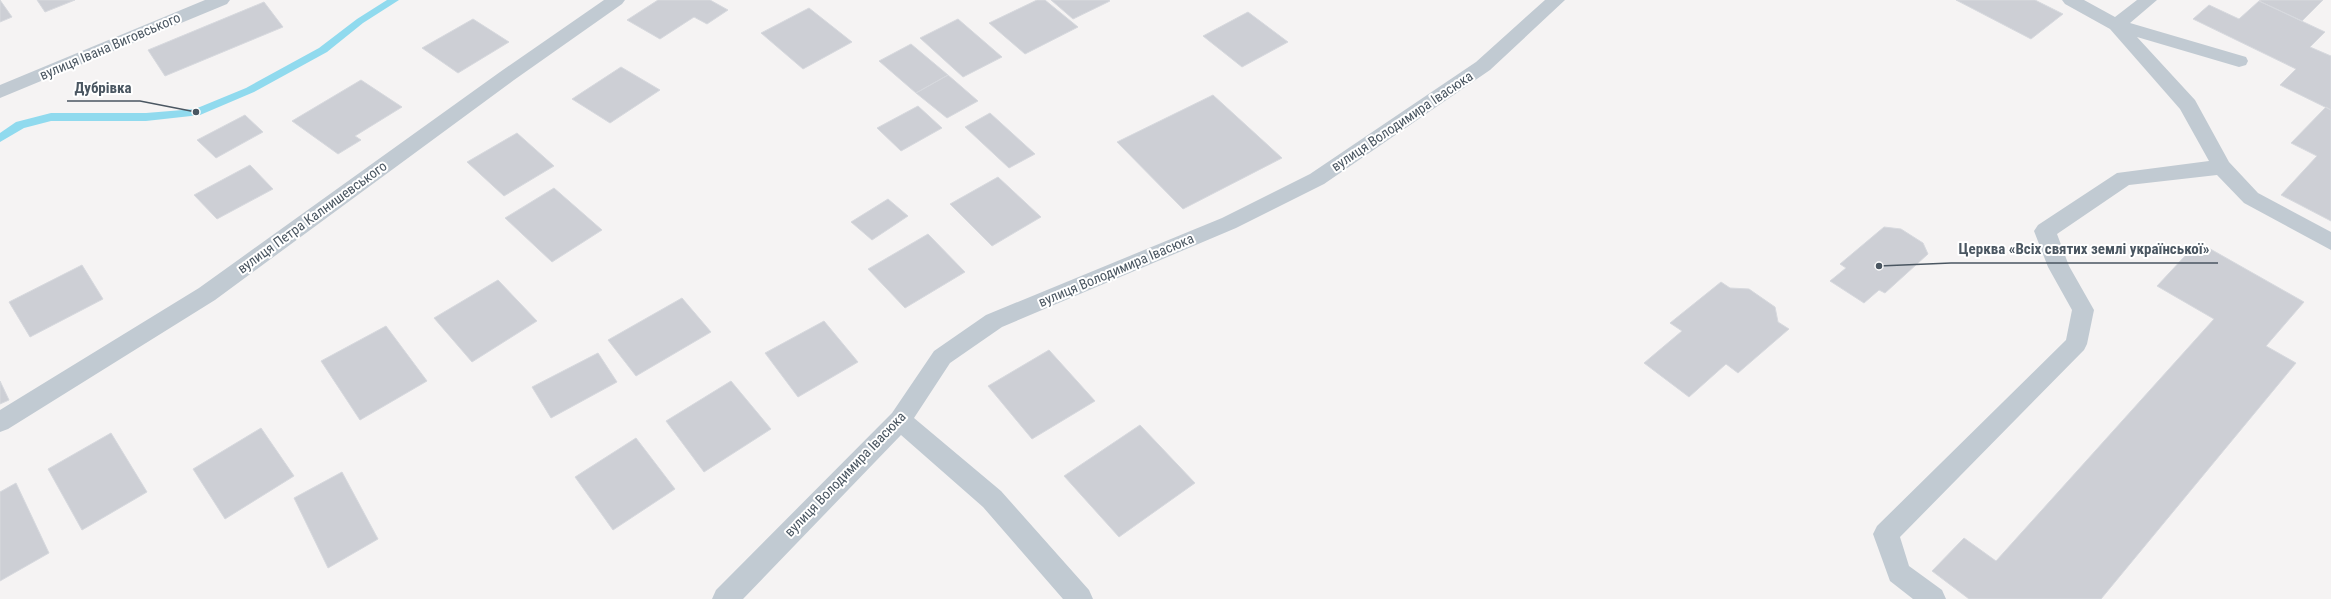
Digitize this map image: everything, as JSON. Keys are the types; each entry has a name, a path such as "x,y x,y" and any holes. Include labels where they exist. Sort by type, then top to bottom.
{"street":[{"name":"вулиця Івана Виговського","path":"0,92 221,0"},
{"name":"вулиця Петра Калнишевського","path":"0,422 207,294 507,76 616,0"},
{"name":"вулиця Володимира Івасюка","path":"725,599 900,420 942,357 994,321 1229,223 1318,179 1483,66 1556,0"},
{"path":"2071,0 2116,25 2238,61"},
{"path":"2116,25 2148,0"},
{"path":"2116,25 2188,105 2222,167 2251,198 2331,242"},
{"path":"1933,599 1899,573 1886,534 2076,344 2083,310 2058,267 2045,231 2124,178 2222,167"},
{"path":"900,420 992,499 1080,599"}],"building":[{"path":"0,0 12,17 0,22"},
{"path":"37,0 75,0 45,12"},
{"path":"658,0 710,0 728,10 707,24 694,17 660,39 627,20"},
{"path":"1037,0 1045,0 1078,27 1025,54 989,23"},
{"path":"1051,0 1109,0 1110,1 1073,19"},
{"path":"1956,0 2035,0 2063,14 2031,39"},
{"path":"2323,0 2302,21 2259,1"},
{"path":"2259,1 2325,32 2310,47 2331,56 2331,110 2280,85 2296,69 2193,19 2209,5 2239,19"},
{"path":"264,2 283,27 165,76 148,50"},
{"path":"809,8 852,42 803,69 761,33"},
{"path":"1248,12 1288,42 1242,67 1203,36"},
{"path":"473,19 509,42 458,73 422,48"},
{"path":"958,19 1002,57 963,77 920,38"},
{"path":"911,44 948,75 916,93 879,61"},
{"path":"621,67 660,90 610,123 572,99"},
{"path":"948,75 978,101 947,118 916,93"},
{"path":"361,80 402,107 355,136 361,140 338,154 292,121"},
{"path":"1213,95 1282,158 1183,209 1117,142"},
{"path":"918,106 942,128 901,151 877,128"},
{"path":"2326,107 2331,110 2331,221 2281,195 2317,156 2291,143"},
{"path":"990,113 1035,154 1009,168 965,127"},
{"path":"245,115 263,132 216,158 197,140"},
{"path":"517,133 554,166 504,196 467,162"},
{"path":"250,165 273,189 217,219 194,195"},
{"path":"998,177 1041,217 992,246 950,204"},
{"path":"554,188 602,230 552,262 505,218"},
{"path":"888,199 908,216 872,240 851,222"},
{"path":"1884,227 1901,229 1923,243 1928,254 1885,293 1879,290 1864,303 1830,281 1846,268 1840,264"},
{"path":"928,234 965,272 905,308 868,269"},
{"path":"2198,242 2304,302 2266,346 2296,363 2101,599 1969,599 1932,571 1964,538 1996,561 2214,319 2157,286"},
{"path":"82,265 103,299 30,337 9,302"},
{"path":"498,280 537,321 472,362 434,318"},
{"path":"1721,282 1730,288 1749,289 1775,307 1778,322 1789,329 1738,373 1726,364 1689,397 1644,363 1682,331 1670,323"},
{"path":"682,298 711,332 636,376 608,340"},
{"path":"824,321 858,362 798,397 765,353"},
{"path":"386,326 427,381 360,420 321,361"},
{"path":"1049,350 1095,401 1032,439 988,386"},
{"path":"598,353 617,382 551,418 532,387"},
{"path":"0,381 9,400 0,404"},
{"path":"731,381 771,429 704,472 666,421"},
{"path":"1140,425 1195,483 1119,537 1064,476"},
{"path":"261,428 294,476 225,519 193,469"},
{"path":"111,433 147,492 82,530 48,469"},
{"path":"636,438 675,489 613,530 575,477"},
{"path":"342,472 378,539 328,568 294,498"},
{"path":"16,483 49,553 0,581 0,492"}],"waterway":[{"path":"0,138 20,125 51,117 146,117 196,112 250,90 323,50 360,21 394,0"}],"place":[{"name":"Дубрівка","path":"196,112"},
{"name":"Церква «Всіх святих землі української»","path":"1879,266"}]}
